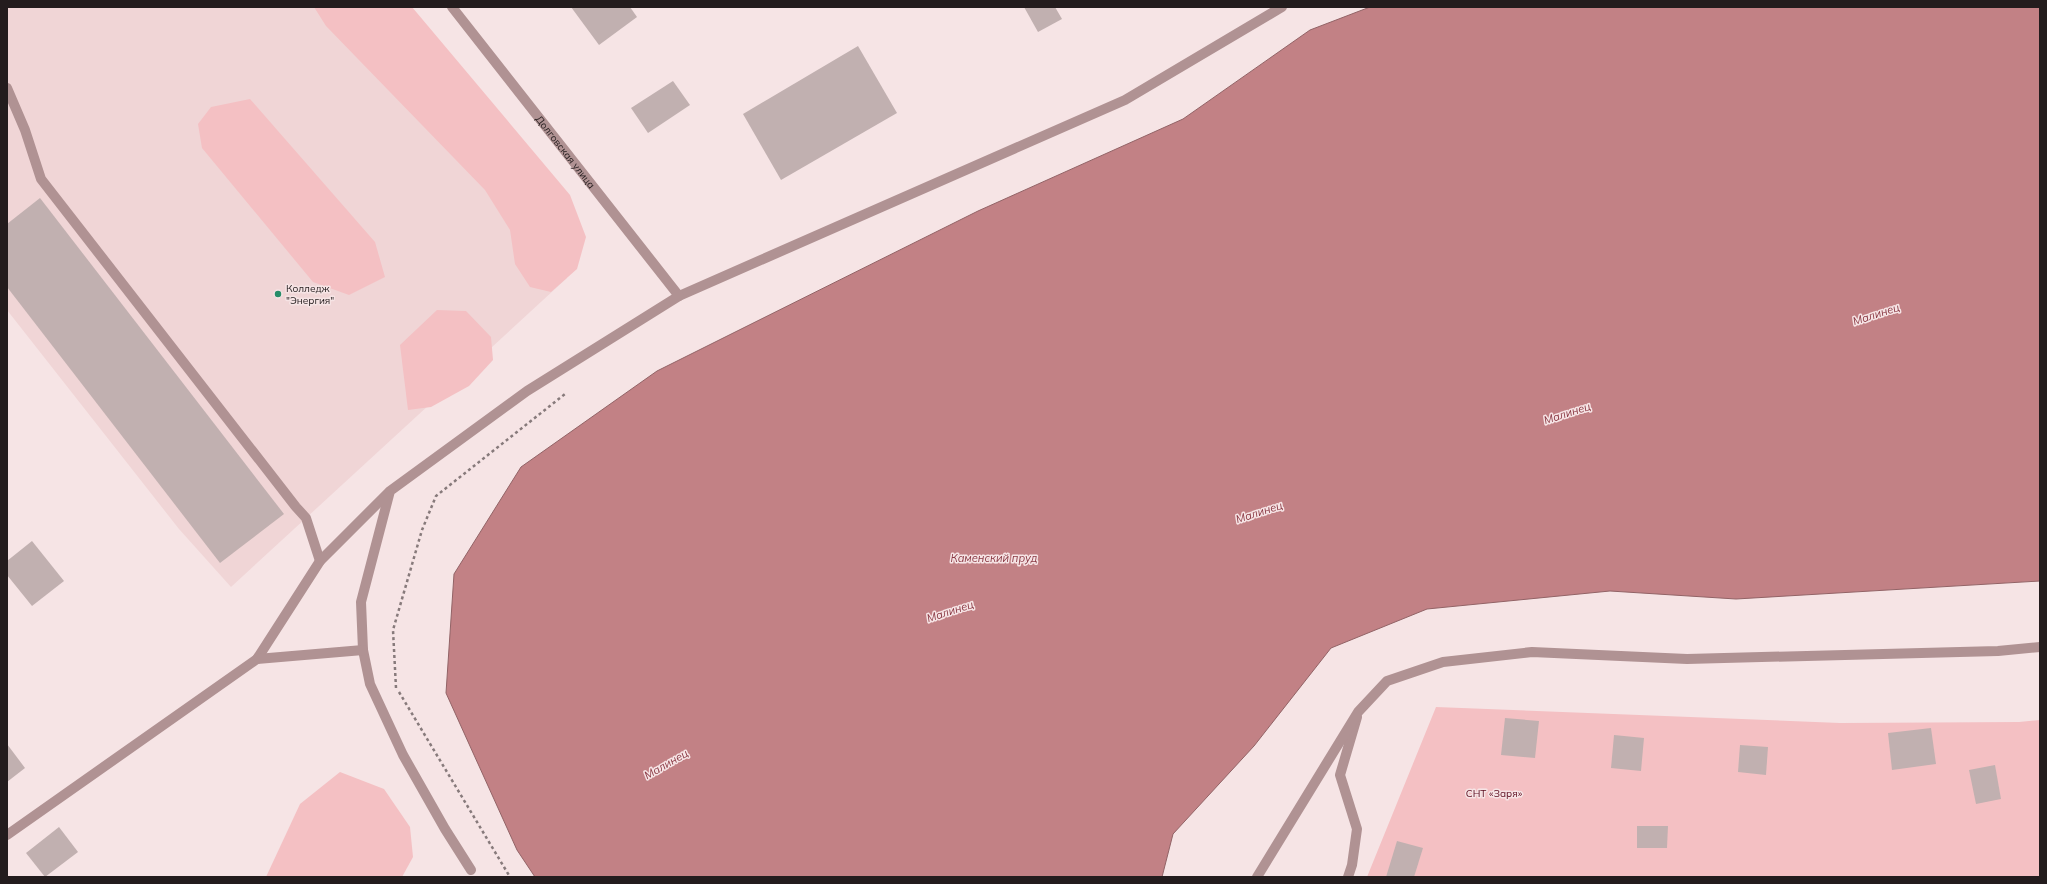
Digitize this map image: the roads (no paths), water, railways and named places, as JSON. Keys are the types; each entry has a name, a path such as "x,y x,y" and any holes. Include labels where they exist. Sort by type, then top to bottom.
{"street":[{"name":"Долговская улица","path":"452,7 679,296"},
{"path":"7,834 257,659 320,561 390,491 526,391 679,296 1125,100 1282,7"},
{"path":"7,88 25,130 41,179 306,518 320,561"},
{"path":"390,491 362,602 362,650 370,684 403,755 445,830 471,870"},
{"path":"1257,877 1358,712 1387,681 1436,664 1532,652 1687,659 1990,651 2040,647"},
{"path":"257,659 362,650"},
{"path":"1348,877 1352,865 1357,830 1340,775 1358,712"}],"water":[{"name":"Каменский пруд","path":"1370,7 2040,7 2040,581 1736,599 1610,591 1427,609 1331,648 1254,746 1173,834 1162,877 535,877 517,850 446,693 454,574 521,467 657,371 978,211 1183,119 1310,30"}],"place":[{"name":"Колледж \"Энергия\"","path":"278,294"}],"water label":[{"name":"Малинец","path":"1876,314"},
{"name":"Малинец","path":"1567,413"},
{"name":"Малинец","path":"1259,512"},
{"name":"Малинец","path":"950,611"},
{"name":"Малинец","path":"666,764"}],"park label":[{"name":"СНТ «Заря»","path":"1494,793"}]}
